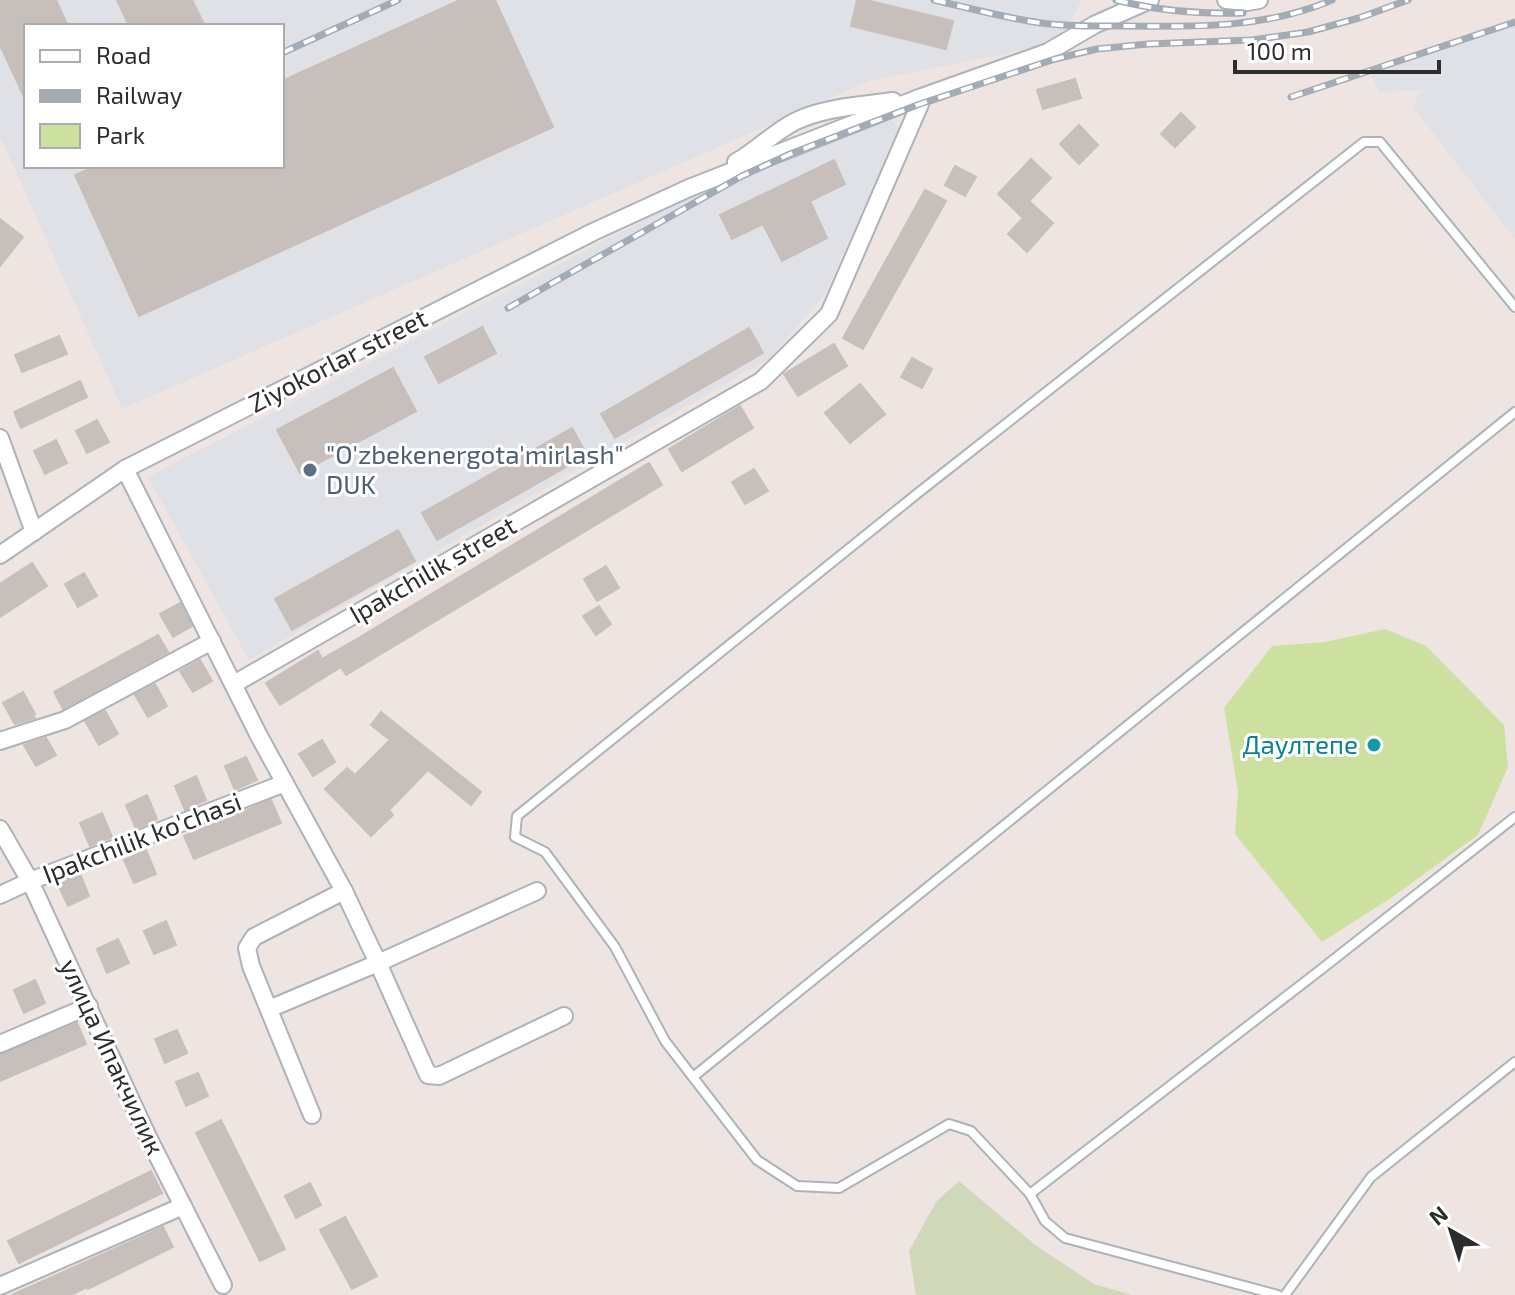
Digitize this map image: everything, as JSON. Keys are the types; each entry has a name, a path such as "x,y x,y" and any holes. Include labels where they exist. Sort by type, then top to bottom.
{"street":[{"name":"Ziyokorlar street","path":"0,555 125,469 579,239 689,188 919,98 1048,52 1094,25 1150,0"},
{"path":"1226,0 1259,0"},
{"name":"Ziyokorlar street","path":"689,188 747,156 801,119 833,109 919,98"},
{"name":"Ipakchilik street","path":"234,684 761,381 829,314 920,104 919,98"},
{"path":"0,438 34,532"},
{"path":"125,469 285,783 344,891 428,1075 439,1076 564,1016"},
{"path":"0,741 65,720 212,641"},
{"name":"Ipakchilik ko'chasi","path":"0,895 285,783"},
{"name":"улица Ипакчилик","path":"0,829 30,881 147,1135 223,1285"},
{"path":"312,1115 251,966 247,948 254,937 344,891"},
{"path":"269,1009 537,891"},
{"path":"0,1044 89,1006"},
{"path":"0,1286 183,1206"}],"lane":[{"path":"1278,1295 1065,1238 1045,1221 1030,1194 971,1131 949,1124 839,1188 797,1186 757,1160 665,1041 615,947 598,923 545,852 515,837 517,816 918,493 1364,142 1380,142 1515,307"},
{"path":"693,1077 1515,412"},
{"path":"1030,1194 1515,817"},
{"path":"1285,1295 1371,1177 1515,1062"}],"shaded area":[{"path":"0,0 1082,0 1058,43 869,81 122,409 0,136"},
{"path":"1515,19 1515,239 1413,107 1421,90 1379,92 1370,72"},
{"path":"892,120 900,129 825,294 770,358 249,660 148,477 718,182"}],"green space":[{"path":"1385,629 1426,646 1504,725 1508,767 1478,835 1391,898 1322,942 1235,834 1238,791 1224,708 1272,646 1325,642"},
{"path":"959,1181 1035,1245 1094,1284 1132,1295 916,1295 909,1251 936,1202"}],"building":[{"path":"0,0 56,0 67,24 24,24 24,97 0,45"},
{"path":"117,0 192,0 204,24 128,24"},
{"path":"460,0 495,0 553,127 139,316 75,175 91,168 284,168 284,80"},
{"path":"857,0 953,21 946,49 851,26"},
{"path":"1075,79 1081,98 1043,109 1037,90"},
{"path":"1181,113 1195,127 1175,147 1161,134"},
{"path":"1079,125 1098,145 1079,164 1060,144"},
{"path":"1031,159 1051,178 1029,201 1053,223 1027,252 1008,234 1023,218 998,194"},
{"path":"834,160 845,184 810,201 827,238 782,261 763,224 732,239 720,215"},
{"path":"955,166 976,177 965,196 945,185"},
{"path":"925,190 946,201 863,349 843,338"},
{"path":"0,219 23,237 0,266"},
{"path":"482,327 496,353 439,383 425,357"},
{"path":"749,328 763,353 615,438 601,414"},
{"path":"59,336 67,354 22,372 15,355"},
{"path":"834,344 847,366 798,396 784,374"},
{"path":"912,358 932,369 922,388 901,377"},
{"path":"393,368 416,411 300,473 277,430"},
{"path":"80,381 87,397 21,428 14,412"},
{"path":"860,384 885,414 850,443 825,413"},
{"path":"740,406 753,428 682,471 669,449"},
{"path":"97,420 109,442 87,453 76,431"},
{"path":"572,428 587,455 437,540 422,513"},
{"path":"56,440 67,463 45,474 34,451"},
{"path":"649,463 662,485 346,675 341,667 280,705 266,683 318,651 322,659"},
{"path":"754,469 768,491 745,504 732,482"},
{"path":"398,530 415,561 292,630 275,599"},
{"path":"32,563 47,586 0,617 0,584"},
{"path":"606,566 619,588 597,601 584,579"},
{"path":"84,573 97,596 78,607 65,584"},
{"path":"180,603 192,626 173,637 160,614"},
{"path":"599,606 611,624 596,635 583,616"},
{"path":"158,635 168,652 63,709 54,692"},
{"path":"200,660 212,681 193,692 180,671"},
{"path":"155,684 167,706 148,717 135,695"},
{"path":"23,692 35,718 15,724 3,703"},
{"path":"105,711 118,734 99,745 85,721"},
{"path":"381,712 481,792 471,805 428,770 389,810 393,815 371,836 325,789 347,768 355,775 390,740 371,725"},
{"path":"46,738 56,755 36,766 24,745"},
{"path":"322,740 335,762 313,776 299,754"},
{"path":"246,757 257,780 235,790 225,766"},
{"path":"196,776 206,800 185,810 175,786"},
{"path":"147,795 157,819 136,829 126,805"},
{"path":"271,800 281,823 194,859 184,836"},
{"path":"102,813 112,837 90,846 80,823"},
{"path":"146,850 156,874 134,883 124,860"},
{"path":"80,874 89,896 68,906 57,882"},
{"path":"166,921 176,945 154,954 144,931"},
{"path":"118,939 129,963 107,973 97,949"},
{"path":"35,980 45,1003 24,1013 14,990"},
{"path":"77,1023 86,1044 0,1081 0,1055"},
{"path":"177,1030 187,1053 165,1063 155,1039"},
{"path":"198,1073 208,1096 186,1106 176,1082"},
{"path":"221,1120 285,1249 260,1261 196,1133"},
{"path":"151,1171 162,1193 19,1263 8,1241"},
{"path":"310,1183 321,1205 296,1218 285,1196"},
{"path":"345,1217 377,1276 352,1289 320,1230"},
{"path":"163,1227 173,1247 88,1289 71,1295 12,1295"}],"railway":[{"path":"284,52 398,0"},
{"path":"934,0 1014,18 1084,26 1231,24 1282,16 1332,0"},
{"path":"1116,0 1179,11 1243,13"},
{"path":"508,308 742,176 920,104 1055,59 1097,49 1252,40 1308,32 1408,0"},
{"path":"1291,97 1515,22"}],"place":[{"name":"\"O'zbekenergota'mirlash\" DUK","path":"310,470"},
{"name":"Даултепе","path":"1374,745"}]}
